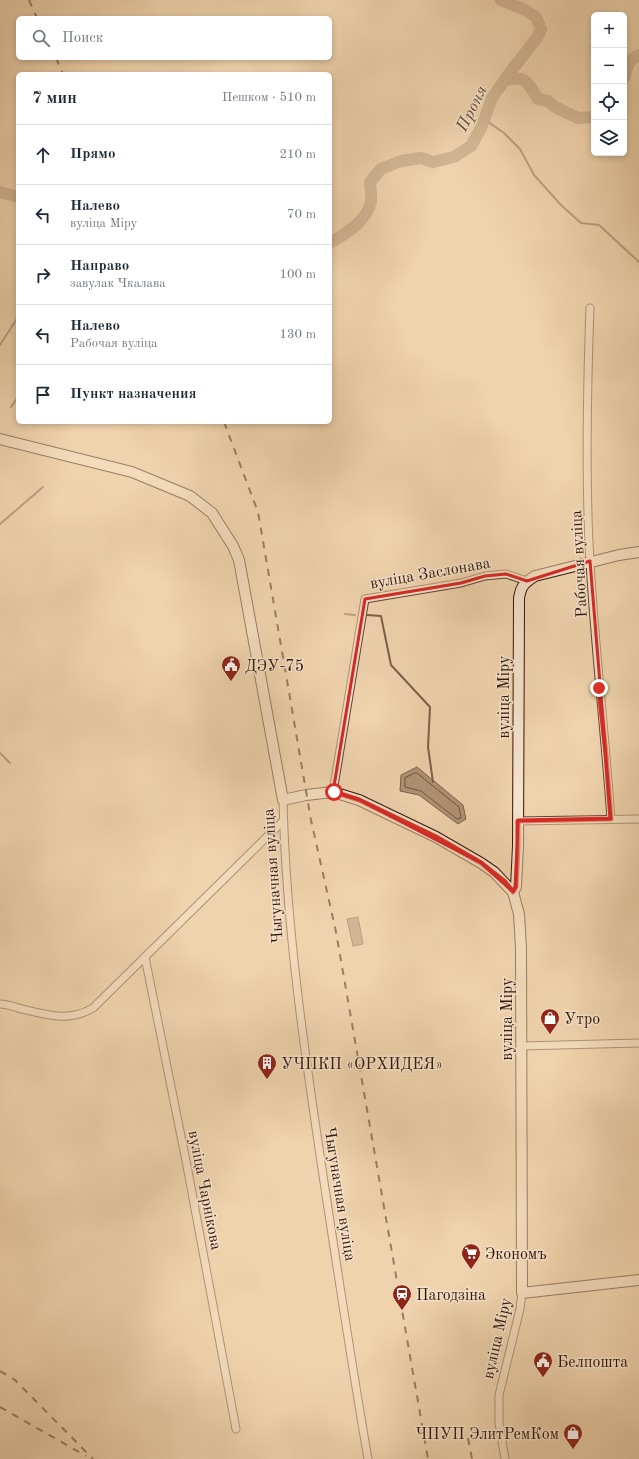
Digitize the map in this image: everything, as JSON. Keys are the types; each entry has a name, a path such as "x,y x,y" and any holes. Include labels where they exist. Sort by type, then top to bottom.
{"street":[{"name":"Рабочая вуліца","path":"590,308 587,380 590,561 599,688 611,819"},
{"name":"Чыгуначная вуліца","path":"5,440 132,472 190,496 212,513 233,546 239,560 282,800 291,938 299,1006 348,1345 368,1459"},
{"path":"527,581 535,576 590,561 619,554 639,552"},
{"name":"вуліца Заслонава","path":"334,792 365,599 461,583 485,576 506,574 527,581"},
{"name":"вуліца Міру","path":"505,1459 499,1423 498,1395 520,1309 522,1293 519,914 513,892 516,887 518,846 519,598 521,588 527,581"},
{"path":"282,800 306,795 334,792 359,800 436,837 487,868 505,882 513,892"},
{"path":"518,821 639,819"},
{"path":"0,1004 58,1017 83,1014 93,1008 283,821"},
{"name":"вуліца Чарнікова","path":"145,957 187,1166 236,1428"},
{"path":"521,1046 639,1043"},
{"path":"522,1293 639,1280"}],"highlighted area":[{"path":"590,561 611,819 518,821 516,887 513,892 481,863 359,800 333,792 365,599 461,583 485,576 506,574 527,581"}],"water":[{"path":"417,767 463,805 466,819 458,824 419,795 400,791 401,775"},
{"path":"358,917 363,944 353,946 347,919"}],"waterway":[{"name":"Проня","path":"332,242 355,226 365,215 371,201 370,182 381,169 401,161 421,158 433,162 454,157 471,146 481,128 492,98 537,38 541,29 536,17 525,10 501,0"},
{"path":"627,68 632,59 639,55"},
{"path":"505,80 522,80 529,85 538,99 548,101 555,107 578,118 591,117"},
{"path":"484,119 504,133 520,149 534,175 561,205 581,223 599,225 639,262"},
{"name":"Проня","path":"0,192 16,196"},
{"path":"0,345 16,320"},
{"path":"11,407 16,400"},
{"path":"0,524 43,487"},
{"path":"345,614 355,615"},
{"path":"367,615 381,616 391,665 430,707 428,747 433,782"},
{"path":"0,753 10,763"}],"railway":[{"path":"29,0 36,16"},
{"path":"57,60 62,72"},
{"path":"225,424 258,512 311,820 336,932 428,1459"},
{"path":"0,1371 15,1380 93,1459"},
{"path":"0,1407 86,1456"},
{"path":"468,1438 472,1459"}],"place":[{"name":"ДЭУ-75","path":"231,682"},
{"name":"Утро","path":"550,1035"},
{"name":"УЧПКП «ОРХИДЕЯ»","path":"267,1080"},
{"name":"Экономъ","path":"471,1270"},
{"name":"Пагодзіна","path":"402,1311"},
{"name":"Белпошта","path":"543,1378"},
{"name":"ЧПУП ЭлитРемКом","path":"573,1450"}],"route":[{"path":"334,792 359,800 436,837 494,872 513,892 516,887 518,821 611,819 599,688"}]}
